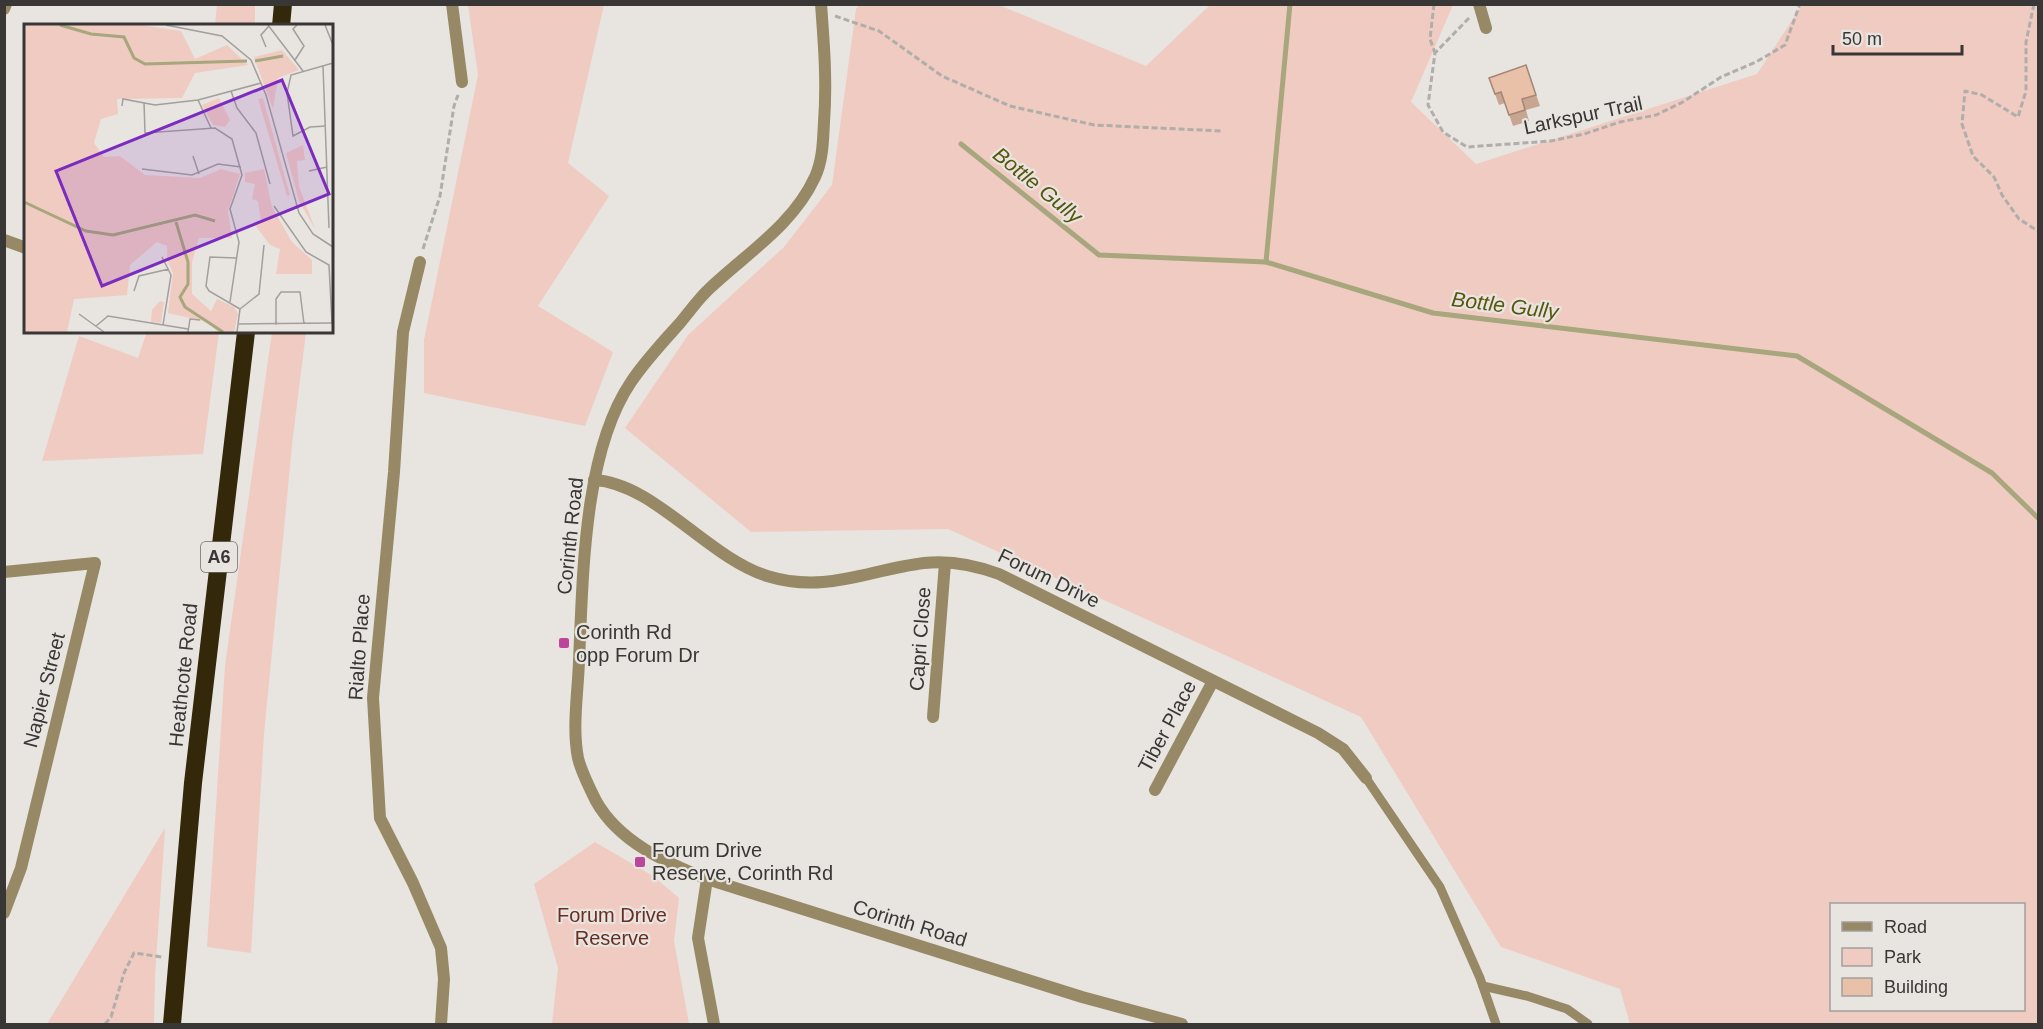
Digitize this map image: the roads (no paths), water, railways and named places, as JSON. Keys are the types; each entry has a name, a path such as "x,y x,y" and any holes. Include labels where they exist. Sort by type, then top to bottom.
{"highway":[{"path":"281,24 283,4"},
{"name":"Heathcote Road","path":"172,1024 193,783 246,333"}],"street":[{"path":"452,4 462,82"},
{"path":"1480,5 1486,28"},
{"name":"Corinth Road","path":"821,8 827,83 823,149 817,174 807,194 779,228 709,290 656,350 630,382 613,414 594,480 588,517 582,590 576,731 579,759 597,802 617,828 643,849 673,866 706,879 1082,997 1182,1024"},
{"path":"4,240 24,247"},
{"name":"Rialto Place","path":"420,262 403,332 394,472 373,698 380,818 413,883 441,948 444,979 441,1024"},
{"name":"Forum Drive","path":"594,480 607,481 642,496 745,568 768,576 795,582 823,583 923,563 972,565 999,574 1331,741 1354,762 1366,778"},
{"name":"Napier Street","path":"4,572 95,563 21,868 14,892 4,913"},
{"name":"Capri Close","path":"933,717 945,563"},
{"name":"Tiber Place","path":"1155,790 1213,681"},
{"path":"706,879 698,938 714,1024"}],"lane":[{"path":"1366,778 1440,887 1484,986 1496,1024"},
{"path":"1484,986 1527,996 1567,1009 1588,1024"}],"waterway":[{"path":"1266,262 1290,4"},
{"name":"Bottle Gully","path":"961,144 1099,255 1266,262 1433,313 1797,356 1992,473 2038,518"}],"place":[{"name":"Corinth Rd opp Forum Dr","path":"564,643"},
{"name":"Forum Drive Reserve, Corinth Rd","path":"640,862"}],"park label":[{"name":"Forum Drive Reserve","path":"612,926"}]}
